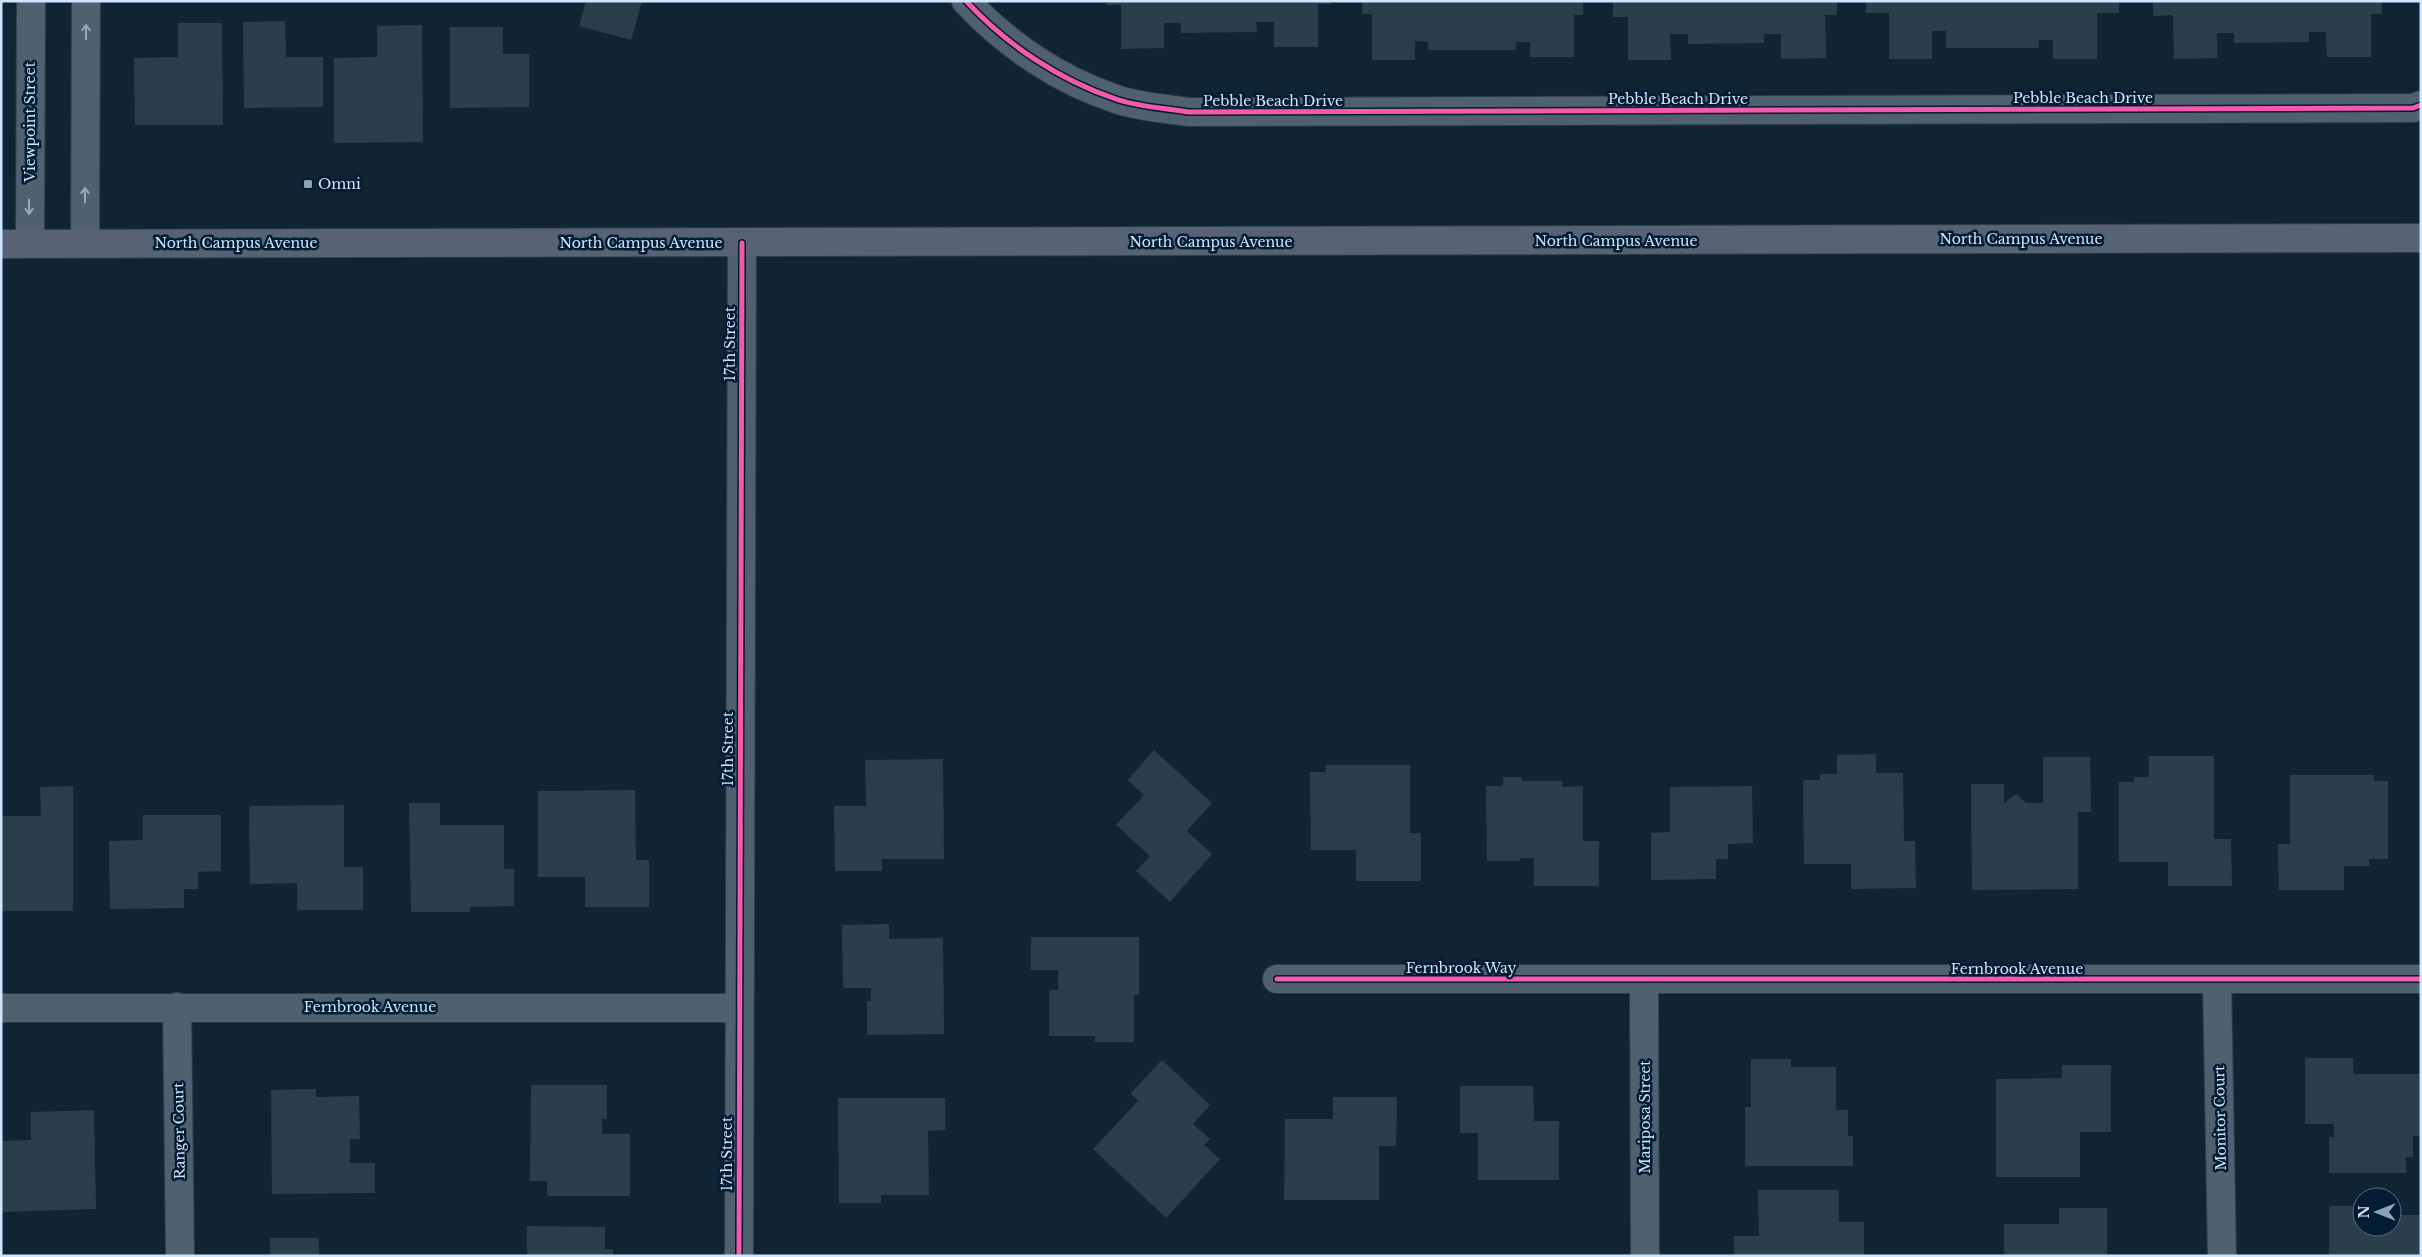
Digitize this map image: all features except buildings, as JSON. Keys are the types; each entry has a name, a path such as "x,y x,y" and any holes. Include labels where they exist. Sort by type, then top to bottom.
{"main road":[{"name":"North Campus Avenue","path":"1,244 2421,238"}],"street":[{"name":"Viewpoint Street","path":"30,244 31,1"},
{"path":"85,244 86,1"},
{"name":"Pebble Beach Drive","path":"966,1 991,28 1062,76 1118,100 1188,112 2413,108 2421,105"},
{"name":"17th Street","path":"739,1256 738,1008 742,243"},
{"name":"Fernbrook Way","path":"1278,979 1644,979"},
{"name":"Fernbrook Avenue","path":"1644,979 2421,980"},
{"name":"Mariposa Street","path":"1644,979 1645,1256"},
{"name":"Monitor Court","path":"2216,981 2222,1256"},
{"name":"Ranger Court","path":"177,1007 180,1256"},
{"name":"Fernbrook Avenue","path":"1,1008 738,1008"}],"cycle path":[{"path":"966,1 1016,46 1074,82 1124,102 1188,112 2413,108 2421,105"},
{"path":"739,1256 742,243"},
{"path":"1277,979 2421,979"}],"place":[{"name":"Omni","path":"308,184"}]}
